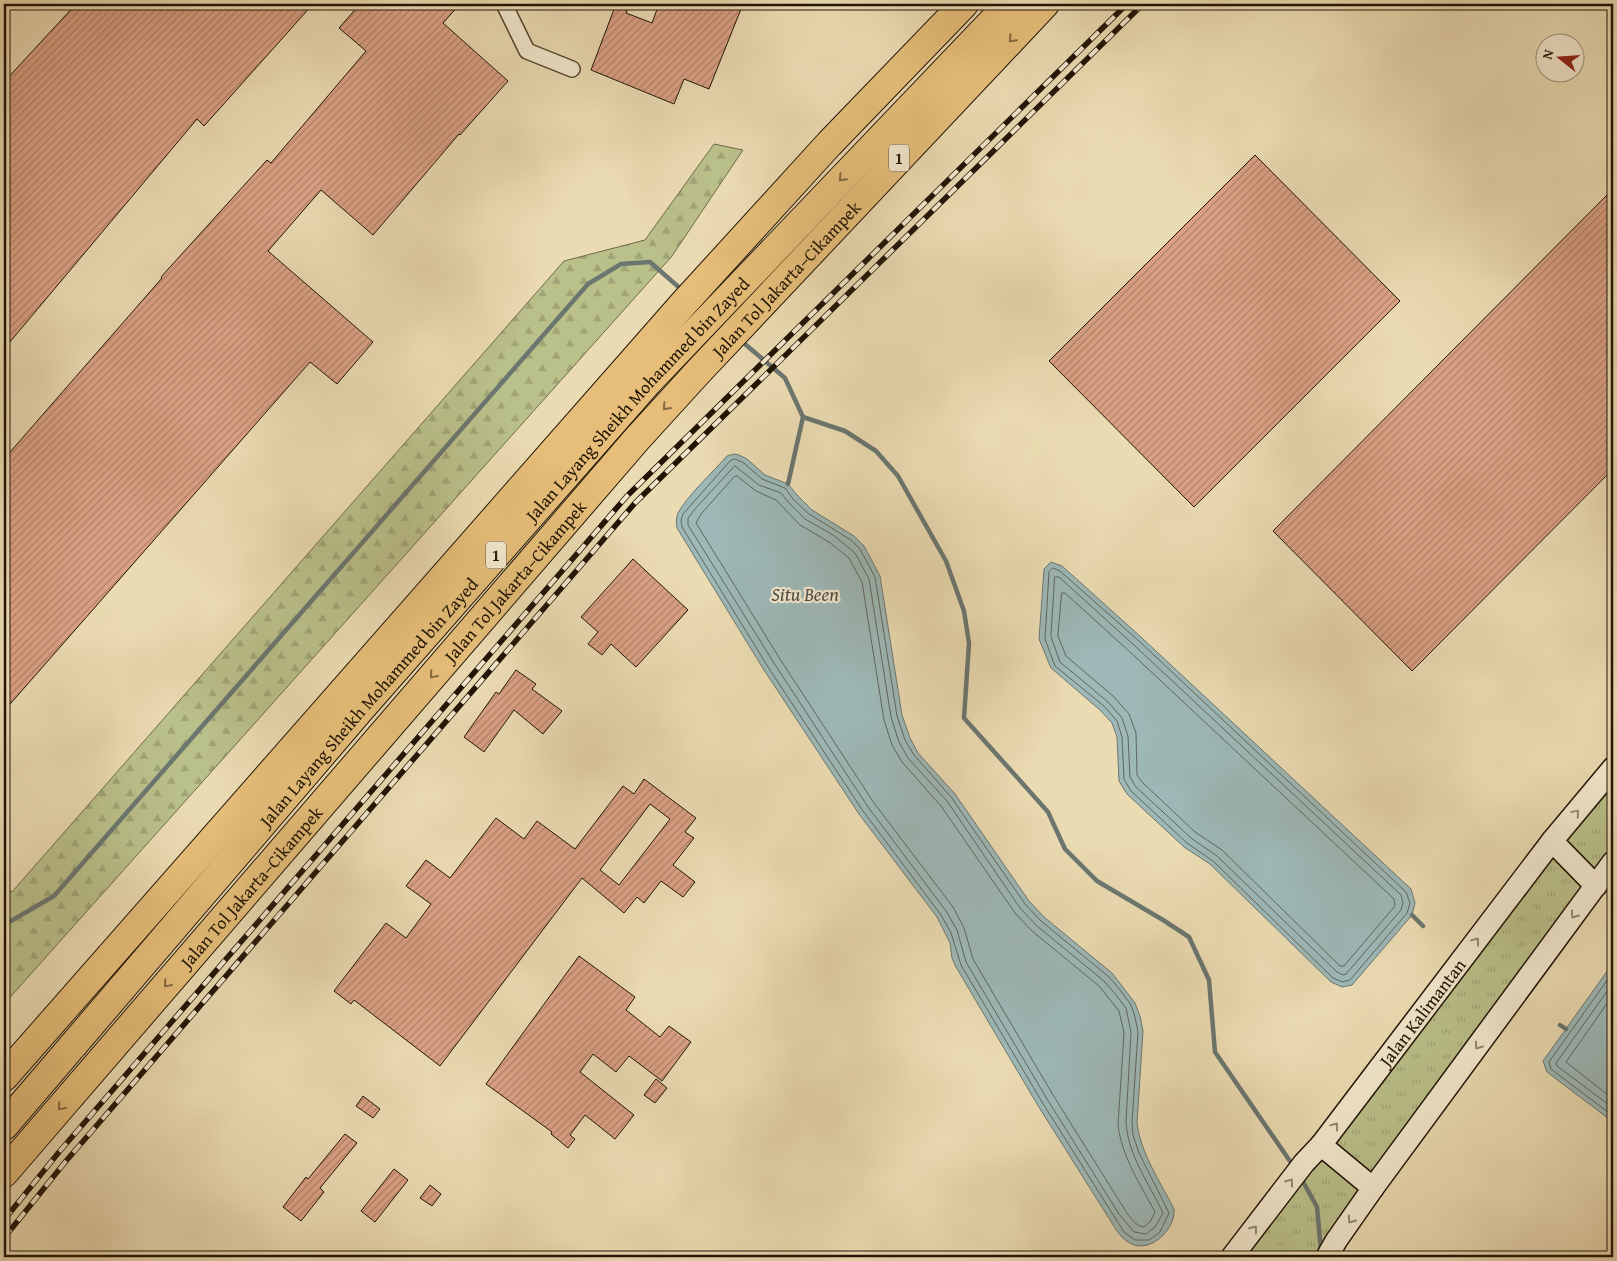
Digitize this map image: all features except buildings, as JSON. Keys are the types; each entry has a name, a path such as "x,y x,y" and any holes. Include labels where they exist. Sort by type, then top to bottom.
{"highway":[{"name":"1","path":"4,1077 714,270 829,144 964,4"},
{"name":"Jalan Layang Sheikh Mohammed bin Zayed","path":"4,1102 343,704 780,216 989,4"},
{"name":"Jalan Layang Sheikh Mohammed bin Zayed","path":"4,1126 352,718 648,382 1009,4"},
{"name":"Jalan Tol Jakarta–Cikampek","path":"4,1173 637,439 754,312 1045,4"}],"street":[{"path":"504,4 527,51 572,69"},
{"name":"Jalan Kalimantan","path":"1232,1257 1304,1163 1321,1145 1552,841 1613,768"},
{"path":"1552,841 1596,886"},
{"path":"1332,1249 1374,1188 1613,862"},
{"path":"1321,1145 1374,1188"}],"green space":[{"path":"714,144 743,150 672,256 4,1004 4,889 12,892 564,261 645,240"},
{"path":"1613,768 1613,862 1327,1257 1232,1257"}],"water":[{"name":"Situ Been","path":"734,454 747,459 765,475 788,484 812,510 854,536 864,546 880,576 902,715 910,738 918,753 955,794 1029,901 1044,917 1112,973 1135,1003 1143,1031 1137,1123 1139,1134 1142,1146 1174,1209 1173,1217 1166,1232 1152,1243 1144,1246 1128,1242 1116,1229 1037,1104 956,967 952,958 950,943 937,917 859,814 764,670 677,528 676,520 682,506 727,456"},
{"path":"1051,562 1062,566 1142,638 1411,889 1415,903 1412,915 1352,985 1342,987 1331,982 1210,864 1184,847 1127,794 1119,781 1117,737 1112,723 1100,710 1051,668 1039,639 1044,569"},
{"path":"1613,963 1613,1122 1547,1072 1543,1061"}],"waterway":[{"path":"4,925 54,896 588,284 621,264 650,262 682,290"},
{"path":"739,339 785,378 803,417 845,431 876,451 898,476 946,561 964,611 969,643 964,718 1048,812 1065,849 1097,881 1189,937 1209,980 1215,1052 1294,1167"},
{"path":"788,484 803,417"},
{"path":"1412,915 1423,926"},
{"path":"1560,1025 1566,1029"},
{"path":"1301,1178 1317,1207 1321,1251"}],"railway":[{"path":"4,1220 59,1152 627,496 1127,4"},
{"path":"4,1238 66,1161 635,503 1143,4"}]}
